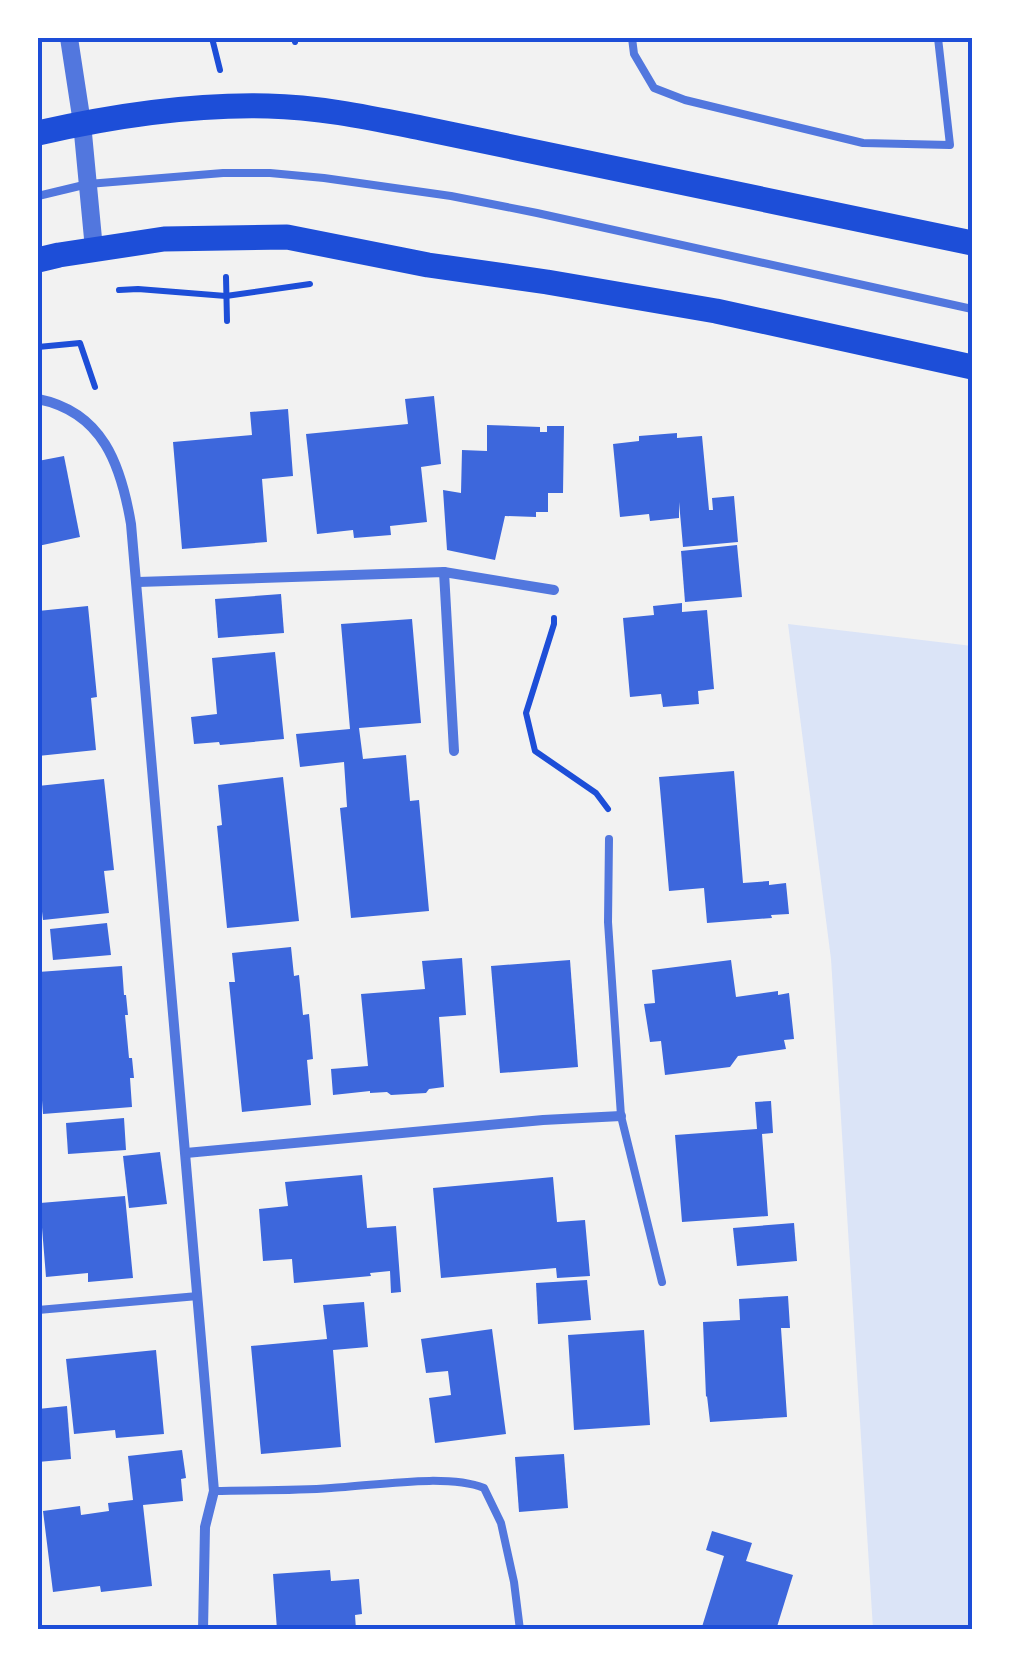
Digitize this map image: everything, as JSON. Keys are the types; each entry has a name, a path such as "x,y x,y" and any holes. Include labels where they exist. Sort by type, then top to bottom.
{"main road":[{"path":"38,133 180,109 272,106 339,112 972,244"},
{"path":"38,260 164,239 287,238 428,266 716,311 972,367"}],"street":[{"path":"69,38 94,249"},
{"path":"38,399 71,410 88,422 103,440 126,491 138,582 214,1490 206,1527 202,1630"},
{"path":"138,582 444,572 554,590"},
{"path":"444,572 454,750"},
{"path":"186,1153 621,1116"}],"lane":[{"path":"632,38 634,54 654,88 685,100 863,143 950,145 938,38"},
{"path":"38,196 88,184 223,172 270,172 368,183 536,212 972,309"},
{"path":"609,839 608,922 621,1116 662,1282"},
{"path":"38,1310 198,1296"},
{"path":"214,1490 325,1489 437,1481 471,1483 484,1488 501,1522 520,1630"}],"path":[{"path":"212,38 222,79"},
{"path":"119,290 226,296 320,282"},
{"path":"38,347 80,343 95,386 88,422"},
{"path":"554,590 554,624 526,713 535,751 596,793 611,813 609,839"}],"shaded area":[{"path":"788,624 972,646 972,1629 873,1629 831,959"}],"building":[{"path":"434,396 441,464 421,467 427,522 390,526 391,535 354,538 353,530 317,534 306,434 408,424 405,399"},
{"path":"288,409 293,476 262,479 267,542 182,549 173,442 252,435 250,412"},
{"path":"487,425 540,427 540,432 547,432 547,426 564,426 563,493 548,493 548,512 536,512 536,517 505,516 495,560 447,550 443,490 461,493 462,450 487,451"},
{"path":"677,433 677,438 702,436 709,510 713,510 712,498 734,496 738,542 683,547 679,502 679,518 650,521 649,514 620,517 613,444 639,441 639,436"},
{"path":"64,456 80,537 38,546 38,461"},
{"path":"737,545 742,597 685,602 681,551"},
{"path":"281,594 284,633 218,638 215,599"},
{"path":"682,603 682,612 707,610 714,689 698,691 699,704 663,707 661,694 630,697 623,618 654,615 653,606"},
{"path":"88,606 97,697 91,698 96,750 38,756 38,611"},
{"path":"412,619 421,723 359,728 363,759 406,755 410,801 419,800 429,911 351,918 340,808 347,807 344,762 300,767 296,734 350,729 341,624"},
{"path":"275,652 284,739 194,744 191,717 217,714 212,658"},
{"path":"734,771 743,883 786,883 789,914 707,923 704,888 669,891 659,777"},
{"path":"283,777 299,921 227,928 217,826 222,825 218,785"},
{"path":"104,779 114,870 104,871 109,913 43,920 38,878 38,786"},
{"path":"107,923 111,955 53,960 50,929"},
{"path":"291,947 294,976 299,975 303,1015 309,1014 313,1059 307,1060 311,1105 242,1112 229,982 235,982 232,953"},
{"path":"462,958 466,1015 439,1017 444,1087 426,1093 391,1095 370,1091 333,1095 331,1069 368,1066 361,994 425,989 422,961"},
{"path":"570,960 578,1067 500,1073 491,966"},
{"path":"731,960 736,997 789,993 794,1039 784,1040 786,1049 738,1056 730,1067 665,1075 661,1041 650,1042 644,1004 655,1003 652,970"},
{"path":"122,966 134,1078 130,1078 132,1107 43,1114 38,972"},
{"path":"771,1101 773,1133 762,1134 768,1216 682,1222 675,1135 757,1129 755,1102"},
{"path":"124,1118 126,1150 68,1154 66,1123"},
{"path":"160,1152 167,1204 129,1208 123,1156"},
{"path":"362,1175 367,1228 396,1226 401,1292 391,1293 390,1271 294,1283 292,1259 263,1261 259,1209 288,1206 285,1182"},
{"path":"553,1177 557,1222 585,1220 590,1276 557,1278 556,1268 441,1278 433,1188"},
{"path":"125,1196 133,1278 88,1282 88,1273 46,1277 40,1203"},
{"path":"794,1223 797,1261 737,1266 733,1228"},
{"path":"587,1280 591,1320 538,1324 536,1283"},
{"path":"788,1296 790,1328 781,1328 787,1417 710,1422 703,1322 740,1320 739,1299"},
{"path":"364,1302 368,1347 333,1350 341,1447 261,1454 251,1346 327,1339 323,1305"},
{"path":"492,1329 506,1434 435,1443 429,1398 451,1395 448,1371 426,1373 421,1339"},
{"path":"644,1330 650,1425 574,1430 568,1335"},
{"path":"156,1350 164,1434 116,1438 115,1430 74,1434 66,1359"},
{"path":"67,1406 71,1459 38,1462 38,1409"},
{"path":"182,1450 186,1478 181,1479 183,1501 143,1505 152,1586 101,1592 100,1586 53,1592 43,1511 80,1506 81,1515 109,1511 108,1503 133,1500 128,1456"},
{"path":"564,1454 568,1508 519,1512 515,1457"},
{"path":"712,1531 752,1543 746,1561 793,1575 776,1630 701,1630 724,1556 706,1550"},
{"path":"330,1570 331,1581 359,1579 362,1614 355,1615 356,1630 277,1630 273,1574"}]}
